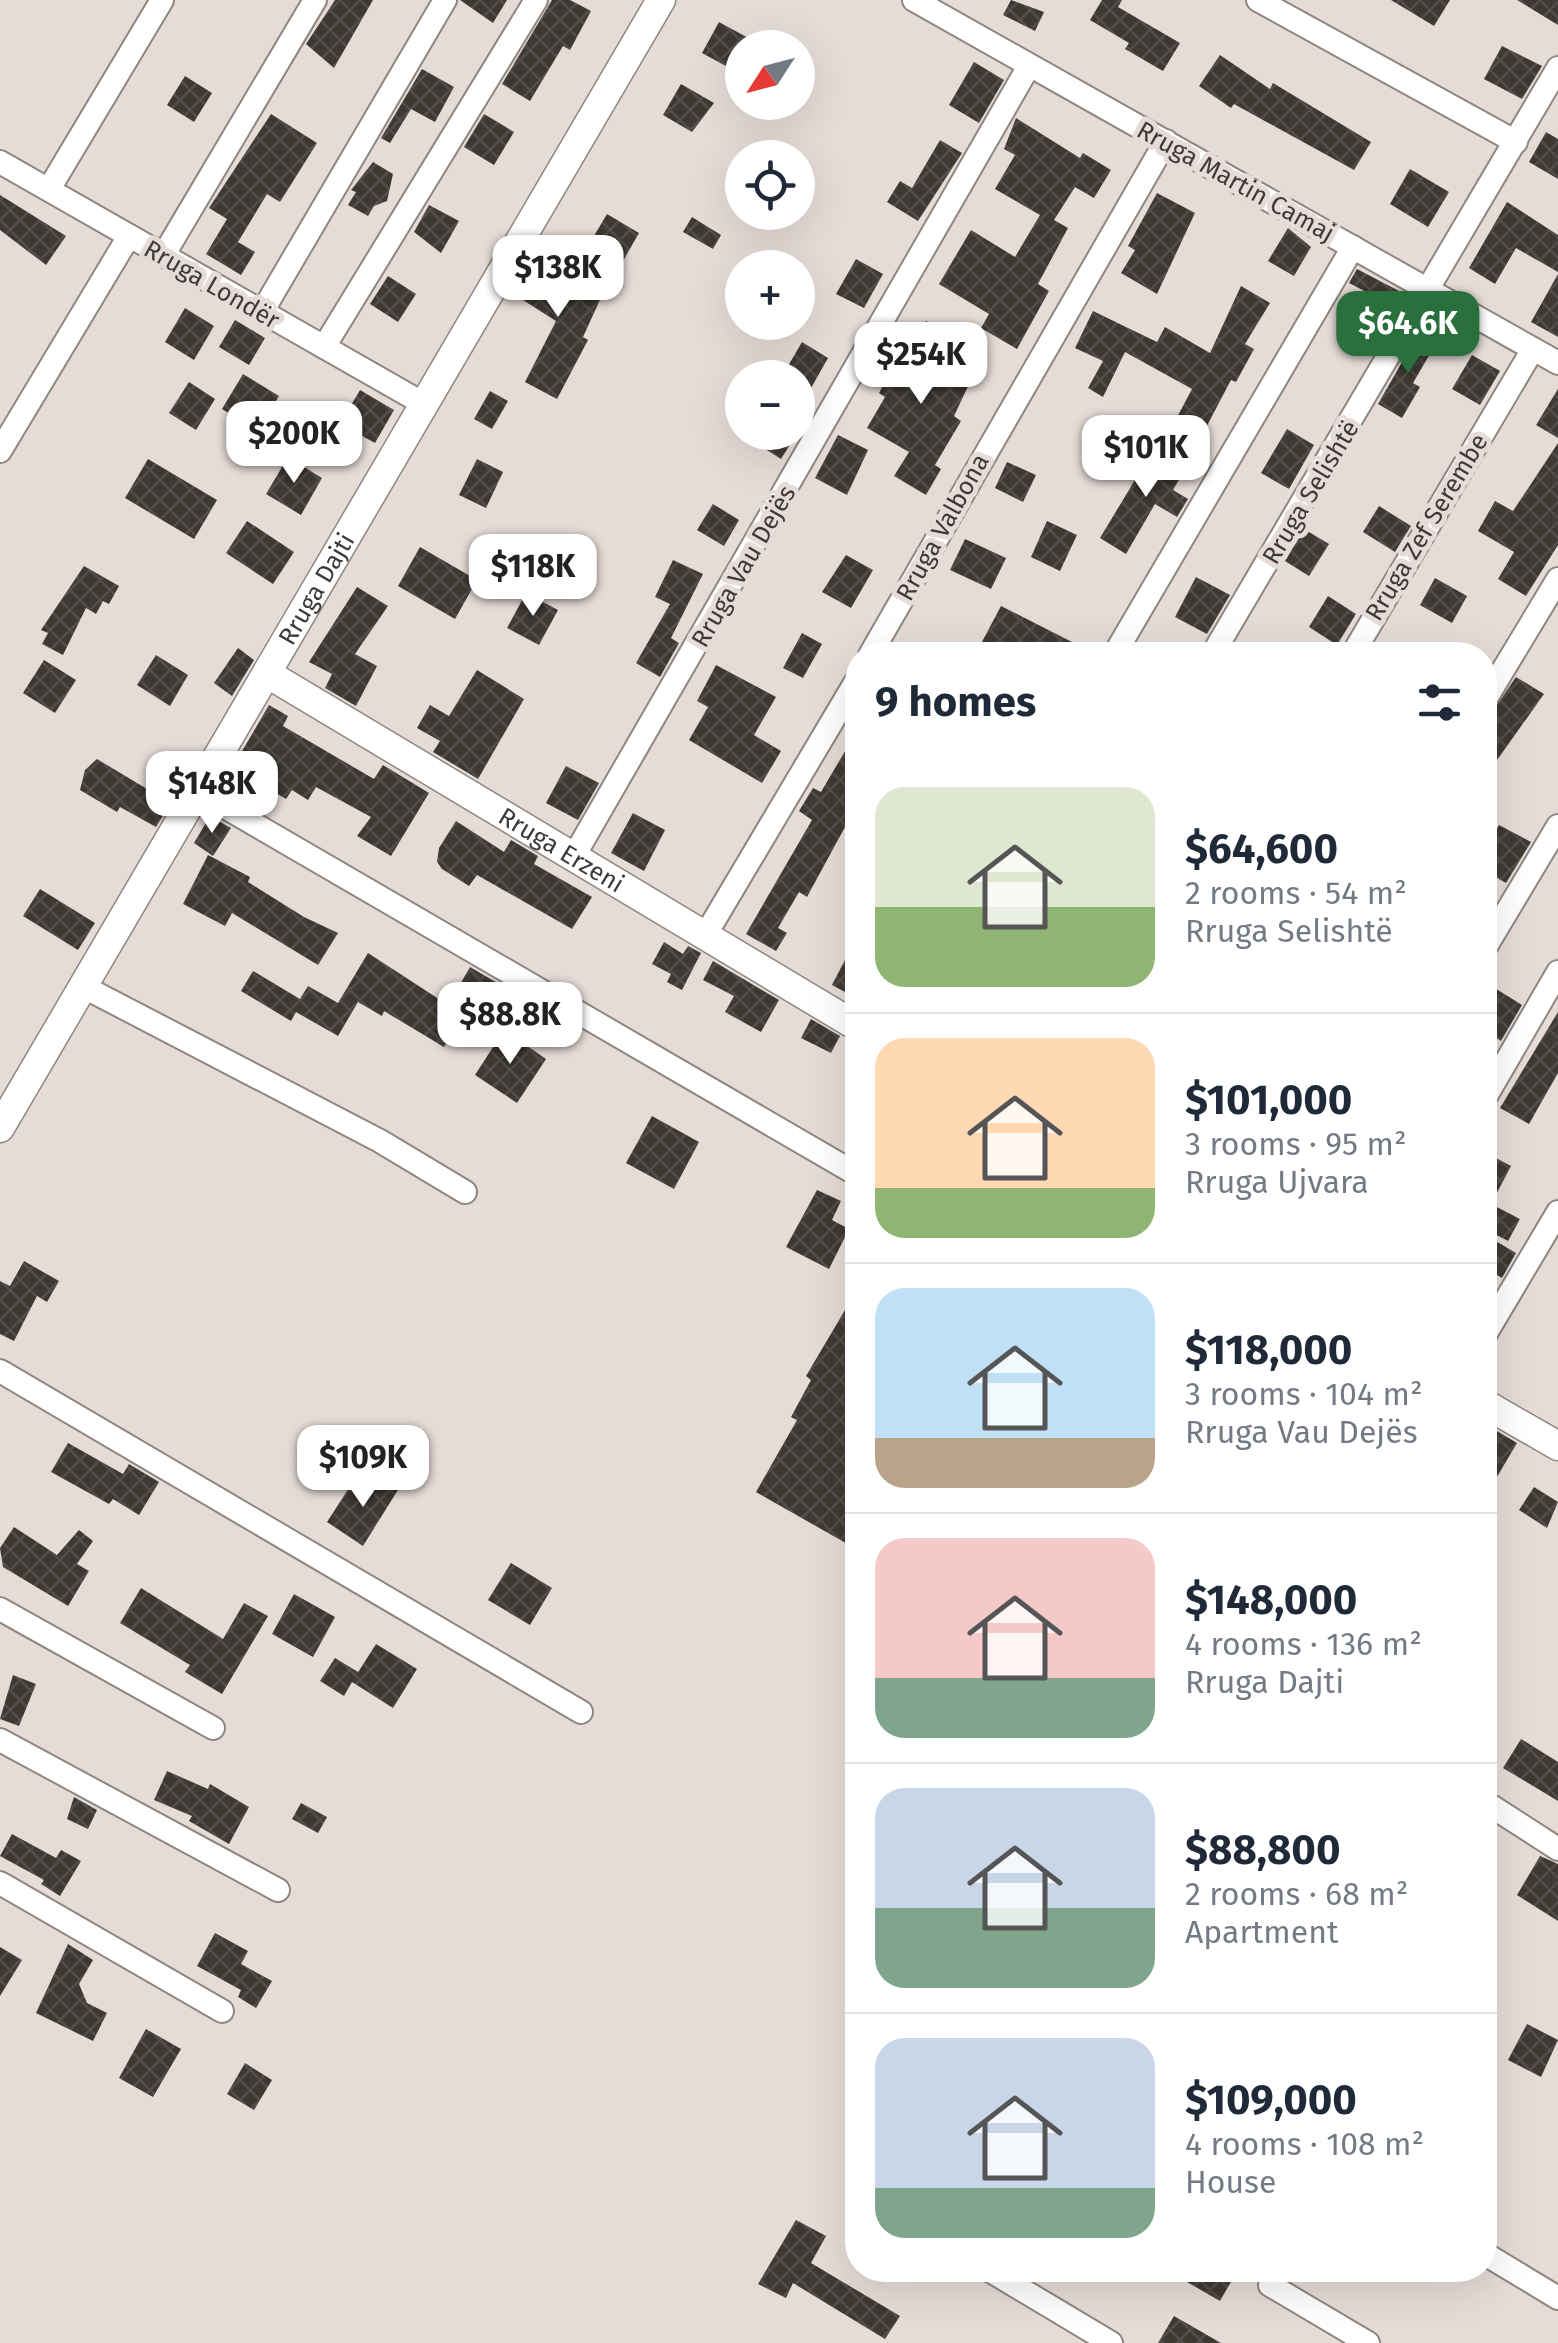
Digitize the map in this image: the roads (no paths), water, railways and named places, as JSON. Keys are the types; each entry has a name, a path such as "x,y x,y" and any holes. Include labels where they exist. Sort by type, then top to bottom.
{"street":[{"path":"55,178 162,0"},
{"path":"163,256 315,0"},
{"path":"262,312 445,0"},
{"path":"324,348 536,0"},
{"name":"Rruga Dajti","path":"0,1128 662,0"},
{"name":"Rruga Martin Camaj","path":"914,0 1558,363"},
{"path":"1258,0 1516,142"},
{"name":"Rruga Vau Dejës","path":"574,856 1029,66"},
{"name":"Rruga Selishtë","path":"1220,642 1558,68"},
{"name":"Rruga Valbona","path":"877,642 1071,299 1166,141"},
{"name":"Rruga Londër","path":"0,162 424,404"},
{"path":"0,451 129,236"},
{"path":"1122,642 1353,247"},
{"name":"Rruga Zef Serembe","path":"1360,642 1533,348"},
{"path":"1497,680 1558,579"},
{"name":"Rruga Erzeni","path":"268,674 845,1019"},
{"path":"706,934 845,700"},
{"path":"200,792 845,1167"},
{"path":"1497,928 1558,826"},
{"path":"1497,1077 1558,972"},
{"path":"84,987 380,1141 464,1192"},
{"path":"1497,1315 1558,1212"},
{"path":"0,1371 581,1712"},
{"path":"1497,1411 1558,1446"},
{"path":"0,1609 212,1728"},
{"path":"0,1740 278,1890"},
{"path":"1497,1810 1558,1849"},
{"path":"0,1883 222,2011"},
{"path":"1497,2261 1558,2298"},
{"path":"1009,2282 1111,2343"},
{"path":"1270,2284 1368,2343"}]}
